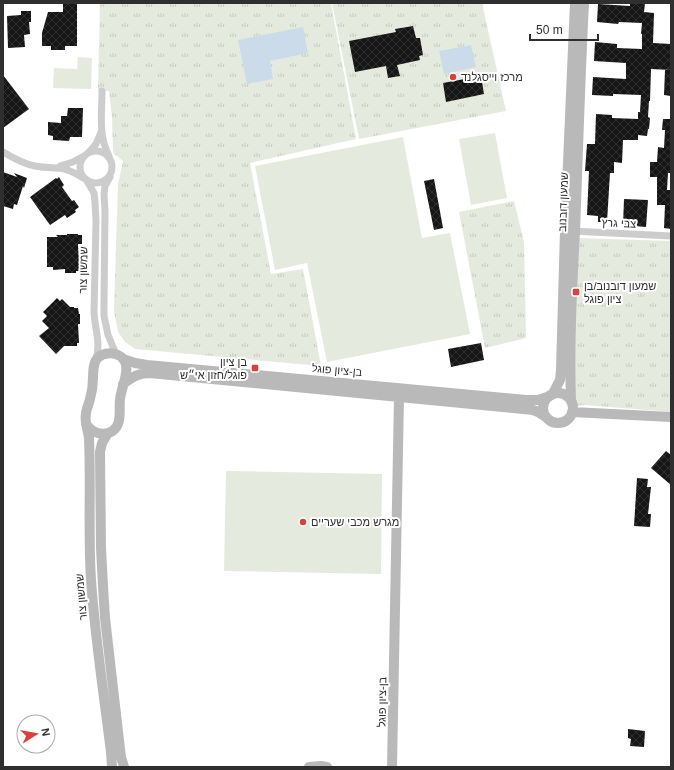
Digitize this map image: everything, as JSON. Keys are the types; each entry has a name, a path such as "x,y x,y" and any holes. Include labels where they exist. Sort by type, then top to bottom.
{"street":[{"name":"שמעון דובנוב","path":"572,407 570,378 570,231 575,3"},
{"name":"שמעון דובנוב","path":"551,396 560,380 562,370 584,3"},
{"path":"3,152 30,165 71,170 85,180 94,184 104,182 110,177 113,167 104,145 101,132 102,91"},
{"path":"85,180 80,168 81,160 96,144 101,132"},
{"path":"55,167 69,164 93,151 106,154 110,158"},
{"name":"שמשון צור","path":"110,177 105,186 104,194 104,310 108,335 120,356 126,363 127,370 120,399 119,422 114,430 108,433 102,443 100,452 102,568 105,618 121,757 124,767"},
{"name":"שמשון צור","path":"85,180 94,193 95,202 94,312 99,343 93,371 92,390 85,414 89,438 91,581 112,767"},
{"name":"צבי גרץ","path":"570,231 671,236"},
{"path":"96,360 104,354 112,353 120,356"},
{"name":"בן-ציון פוגל","path":"120,356 135,363 147,365 518,400 538,400 551,396"},
{"name":"בן-ציון פוגל","path":"123,384 134,376 150,373 533,410 546,416"},
{"path":"557,394 566,396 572,407 571,416 561,423 552,421 546,416 544,411 546,400 557,394"},
{"name":"בן-ציון פוגל","path":"392,767 399,397"},
{"path":"572,407 671,417"},
{"path":"86,424 93,432 98,434 108,433"},
{"path":"309,767 327,767"}],"green space":[{"path":"100,3 331,3 356,139 250,163 271,274 303,269 321,366 135,349 125,342 118,332 114,311 118,184 123,161 113,153 112,117 109,91 98,91"},
{"path":"332,3 482,3 506,111 359,139"},
{"path":"78,57 92,58 91,89 53,88 54,68 77,69"},
{"path":"495,133 507,198 471,205 459,139"},
{"path":"403,137 422,238 450,233 470,334 327,362 307,263 275,270 255,166"},
{"path":"514,201 524,242 526,338 485,348 459,212"},
{"path":"578,238 671,241 671,412 585,405 576,406 571,398"},
{"name":"מגרש מכבי שעריים","path":"226,471 382,474 381,574 224,571"}],"water":[{"path":"303,27 308,53 270,61 273,79 247,84 238,40"},
{"path":"471,45 476,67 444,74 439,51"}],"building":[{"path":"63,3 77,3 77,46 65,46 65,50 51,50 51,46 42,46 42,33 48,12 63,12"},
{"path":"630,3 645,3 644,12 654,13 653,43 671,44 671,70 651,69 648,117 650,118 647,136 638,135 638,140 623,140 622,163 614,162 614,173 610,173 607,222 598,222 598,216 587,215 589,171 585,171 587,144 595,144 596,114 612,115 612,118 638,119 641,95 592,95 593,77 626,79 626,63 594,61 595,42 617,44 617,48 642,49 642,23 619,22 618,24 597,22 598,4 630,6"},
{"path":"21,11 31,11 31,22 29,22 30,34 24,35 25,47 8,48 7,16 21,15"},
{"path":"413,26 416,38 420,38 423,55 419,56 420,60 397,65 400,76 388,78 386,66 355,72 349,41 396,32 395,29"},
{"path":"665,70 671,70 671,96 664,95"},
{"path":"3,75 29,109 3,128"},
{"path":"481,76 484,94 446,102 443,83"},
{"path":"68,108 83,108 82,137 70,137 69,141 53,140 53,136 48,135 48,122 61,123 61,116 67,116"},
{"path":"663,119 671,119 671,173 668,173 667,190 671,190 671,229 664,228 665,205 657,205 657,177 650,177 650,162 657,162 658,147 664,148 665,130 662,130"},
{"path":"3,172 17,177 14,173 27,178 17,205 14,204 13,209 3,206"},
{"path":"59,177 64,185 62,187 72,201 74,200 79,207 75,210 76,212 67,218 65,215 50,225 30,197"},
{"path":"434,179 443,228 434,230 424,181"},
{"path":"624,199 648,200 646,227 623,225"},
{"path":"56,235 82,235 82,244 78,244 81,271 76,271 76,273 65,273 65,269 53,270 53,267 47,267 47,237 58,237"},
{"path":"57,298 60,301 62,299 70,307 78,308 80,314 80,324 78,324 79,343 77,343 77,346 64,346 56,354 39,336 49,328 42,321 47,316 43,312"},
{"path":"481,343 484,360 451,367 448,349"},
{"path":"666,451 671,455 671,485 651,468"},
{"path":"637,478 648,479 647,487 651,487 648,514 651,514 650,527 634,526"},
{"path":"628,729 645,731 644,747 630,746 631,739 628,738"}],"place":[{"name":"מרכז וייסגלנד","path":"453,77"},
{"name":"שמעון דובנוב/בן ציון פוגל","path":"576,292"},
{"name":"בן ציון פוגל/חזון אי״ש","path":"255,368"},
{"name":"מגרש מכבי שעריים","path":"303,522"}]}
